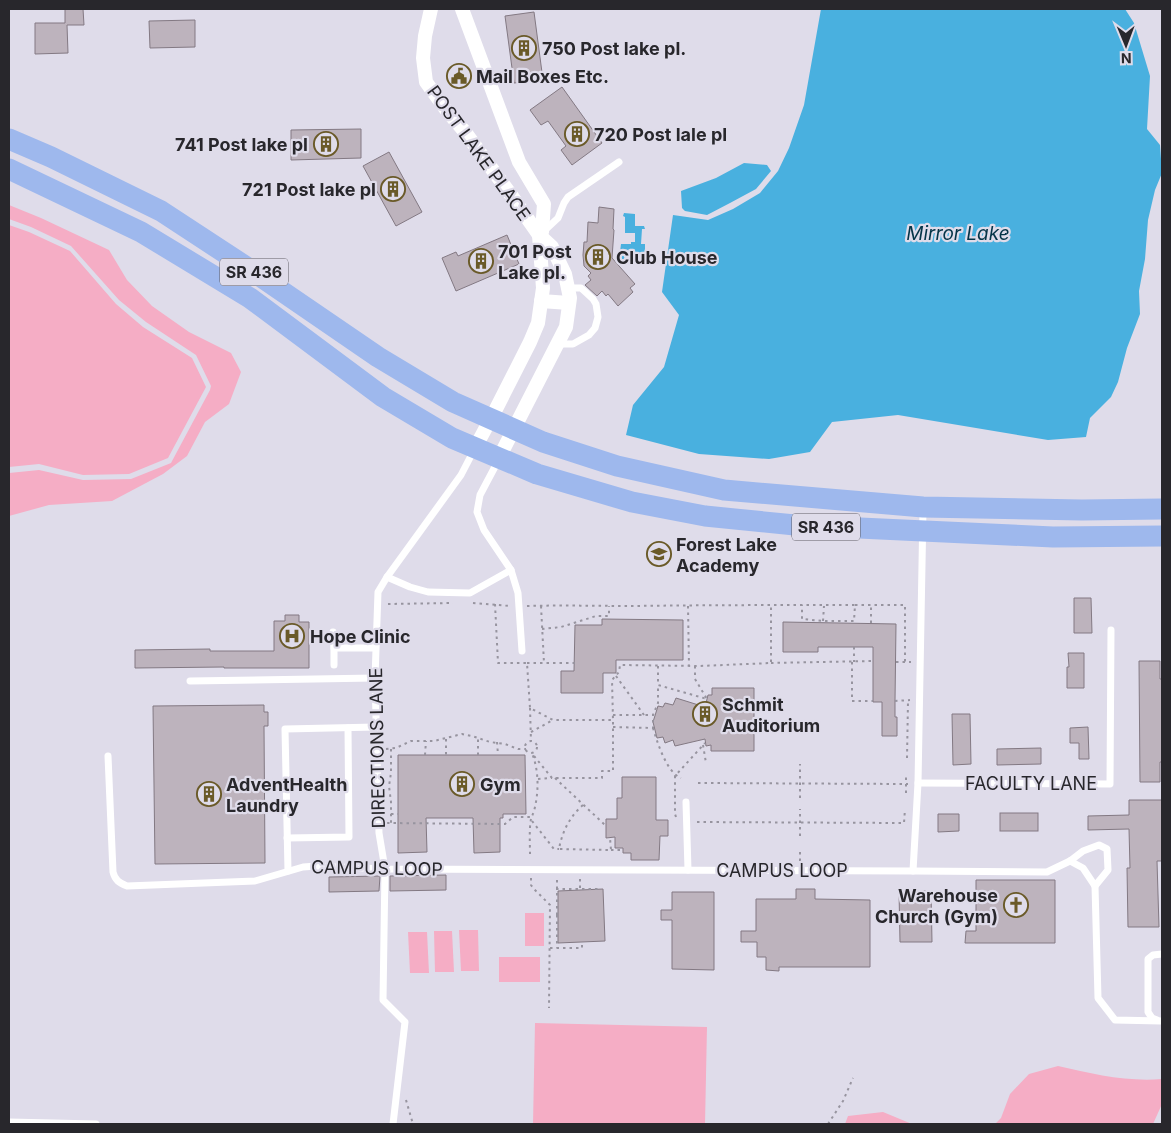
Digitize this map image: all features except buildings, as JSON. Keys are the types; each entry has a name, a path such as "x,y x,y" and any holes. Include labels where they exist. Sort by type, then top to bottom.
{"main road":[{"name":"SR 436","path":"9,139 51,156 161,211 378,356 452,402 543,442 617,466 724,490 923,507 1082,510 1162,509"},
{"name":"SR 436","path":"9,169 150,237 250,298 383,397 452,438 537,474 632,502 705,516 795,525 1053,537 1162,536"}],"street":[{"name":"POST LAKE PLACE","path":"431,9 425,36 423,58 426,82 552,247 565,274 568,288 569,303 566,327 499,458"},
{"name":"POST LAKE PLACE","path":"462,9 519,162 544,204 541,234 543,288 538,323 475,448"},
{"path":"541,301 569,303"}],"lane":[{"path":"541,234 558,218 568,197 619,162"},
{"path":"557,344 573,344 589,335 596,328 598,317 596,304 593,299 581,288 568,288"},
{"name":"DIRECTIONS LANE","path":"393,1124 405,1022 383,1000 385,869 379,833 375,678 378,592 461,475 475,448"},
{"path":"499,458 480,495 478,512 484,530 511,570 518,593 522,651"},
{"path":"913,871 918,782 923,507"},
{"path":"387,577 428,592 470,593 511,570"},
{"name":"FACULTY LANE","path":"918,782 1110,784 1111,630"},
{"path":"333,632 334,665"},
{"path":"334,648 375,648"},
{"path":"190,681 375,678"},
{"path":"288,871 285,729 376,727"},
{"path":"288,838 349,837 348,728"},
{"name":"CAMPUS LOOP","path":"108,756 112,872 115,879 127,886 255,881 303,867 317,866 385,869 1047,872 1070,861 1083,851 1099,845 1107,849 1108,870 1095,886"},
{"path":"686,802 688,870"},
{"path":"1070,861 1083,868 1095,886 1098,998 1115,1020 1162,1021"},
{"path":"1162,954 1153,955 1148,959 1148,1012 1152,1018 1162,1021"},
{"path":"9,1122 96,1124"}],"path":[{"path":"383,604 462,603"},
{"path":"471,603 513,606"},
{"path":"495,604 498,663 574,663"},
{"path":"541,605 544,663"},
{"path":"771,605 771,663"},
{"path":"802,605 802,619 854,621 855,605"},
{"path":"823,621 824,605"},
{"path":"871,605 871,623"},
{"path":"527,606 905,605 905,662"},
{"path":"542,629 561,627 596,616 609,616 609,606"},
{"path":"688,606 688,666"},
{"path":"854,647 852,701 873,701"},
{"path":"538,779 602,778 602,771 613,771 612,680 619,672 620,665 695,666 873,661"},
{"path":"896,662 911,662"},
{"path":"527,663 531,741"},
{"path":"658,665 658,703 653,715 653,728 658,747 676,776 676,814 678,823"},
{"path":"658,685 707,699 695,679 695,666"},
{"path":"616,676 645,715"},
{"path":"895,701 910,700 907,758"},
{"path":"530,708 554,720 613,720"},
{"path":"613,715 653,715"},
{"path":"530,732 554,720"},
{"path":"613,727 653,728"},
{"path":"377,749 391,749 411,741 434,741 462,734 518,749 526,749 606,826"},
{"path":"446,738 446,755"},
{"path":"478,738 478,755"},
{"path":"425,755 426,741"},
{"path":"526,749 526,744 531,741"},
{"path":"531,741 535,742 538,747 532,753"},
{"path":"497,742 498,755"},
{"path":"676,776 704,744 706,763"},
{"path":"391,749 389,786 391,823"},
{"path":"530,854 531,818 534,813 538,779 534,756"},
{"path":"800,764 800,798"},
{"path":"906,775 906,794"},
{"path":"676,776 681,778"},
{"path":"698,783 906,784 918,782"},
{"path":"559,849 561,838 572,817 583,805"},
{"path":"800,809 800,836"},
{"path":"698,822 904,823 905,809"},
{"path":"391,814 398,814"},
{"path":"379,823 505,824 513,816 531,818 554,849 623,850"},
{"path":"610,838 611,850"},
{"path":"800,848 800,870"},
{"path":"557,869 557,948"},
{"path":"530,876 531,885 550,905 549,1008"},
{"path":"556,889 601,889"},
{"path":"550,909 556,909"},
{"path":"550,934 556,934"},
{"path":"550,948 582,948 582,942"},
{"path":"828,1124 843,1101 853,1078"}],"shaded area":[{"path":"9,205 109,250 127,280 152,306 189,332 231,353 241,372 229,404 205,422 187,456 163,474 112,501 49,505 9,516 9,473 39,470 83,480 131,479 171,463 211,386 196,355 146,322 119,300 71,246 9,219"},
{"path":"9,225 70,251 116,304 143,327 192,358 206,387 168,458 129,474 83,475 39,464 9,467"},
{"path":"525,913 544,913 544,946 525,946"},
{"path":"459,930 478,930 479,971 461,971"},
{"path":"434,931 452,931 454,972 435,972"},
{"path":"408,932 427,932 429,973 410,973"},
{"path":"499,957 540,957 540,982 499,982"},
{"path":"535,1023 707,1027 705,1124 533,1124"},
{"path":"1058,1066 1123,1078 1162,1079 1162,1104 1153,1124 995,1124 1001,1118 1010,1094 1029,1074"},
{"path":"883,1112 912,1124 845,1124 848,1116"}],"water":[{"name":"Mirror Lake","path":"821,9 1125,9 1134,23 1150,76 1147,129 1160,145 1162,173 1155,190 1148,220 1145,259 1139,291 1140,314 1127,348 1118,382 1111,397 1090,418 1086,437 1048,440 898,415 832,422 810,452 769,459 699,454 626,435 633,405 664,367 679,315 662,292 673,215 708,220 733,209 760,193 778,171 789,148 804,105"},
{"path":"744,163 767,165 771,171 756,189 707,215 685,211 682,208 681,191 716,178"},
{"path":"624,213 635,214 635,226 644,226 641,244 645,244 645,256 633,256 633,251 628,251 628,259 618,259 621,244 635,242 635,233 625,233"}],"place":[{"name":"750 Post lake pl.","path":"524,48"},
{"name":"Mail Boxes Etc.","path":"459,76"},
{"name":"720 Post lale pl","path":"577,134"},
{"name":"741 Post lake pl","path":"326,144"},
{"name":"721 Post lake pl","path":"393,189"},
{"name":"Club House","path":"598,257"},
{"name":"701 Post Lake pl.","path":"481,261"},
{"name":"Forest Lake Academy","path":"659,554"},
{"name":"Hope Clinic","path":"292,636"},
{"name":"Schmit Auditorium","path":"705,714"},
{"name":"Gym","path":"462,784"},
{"name":"AdventHealth Laundry","path":"209,794"},
{"name":"Warehouse Church (Gym)","path":"1016,905"}]}
